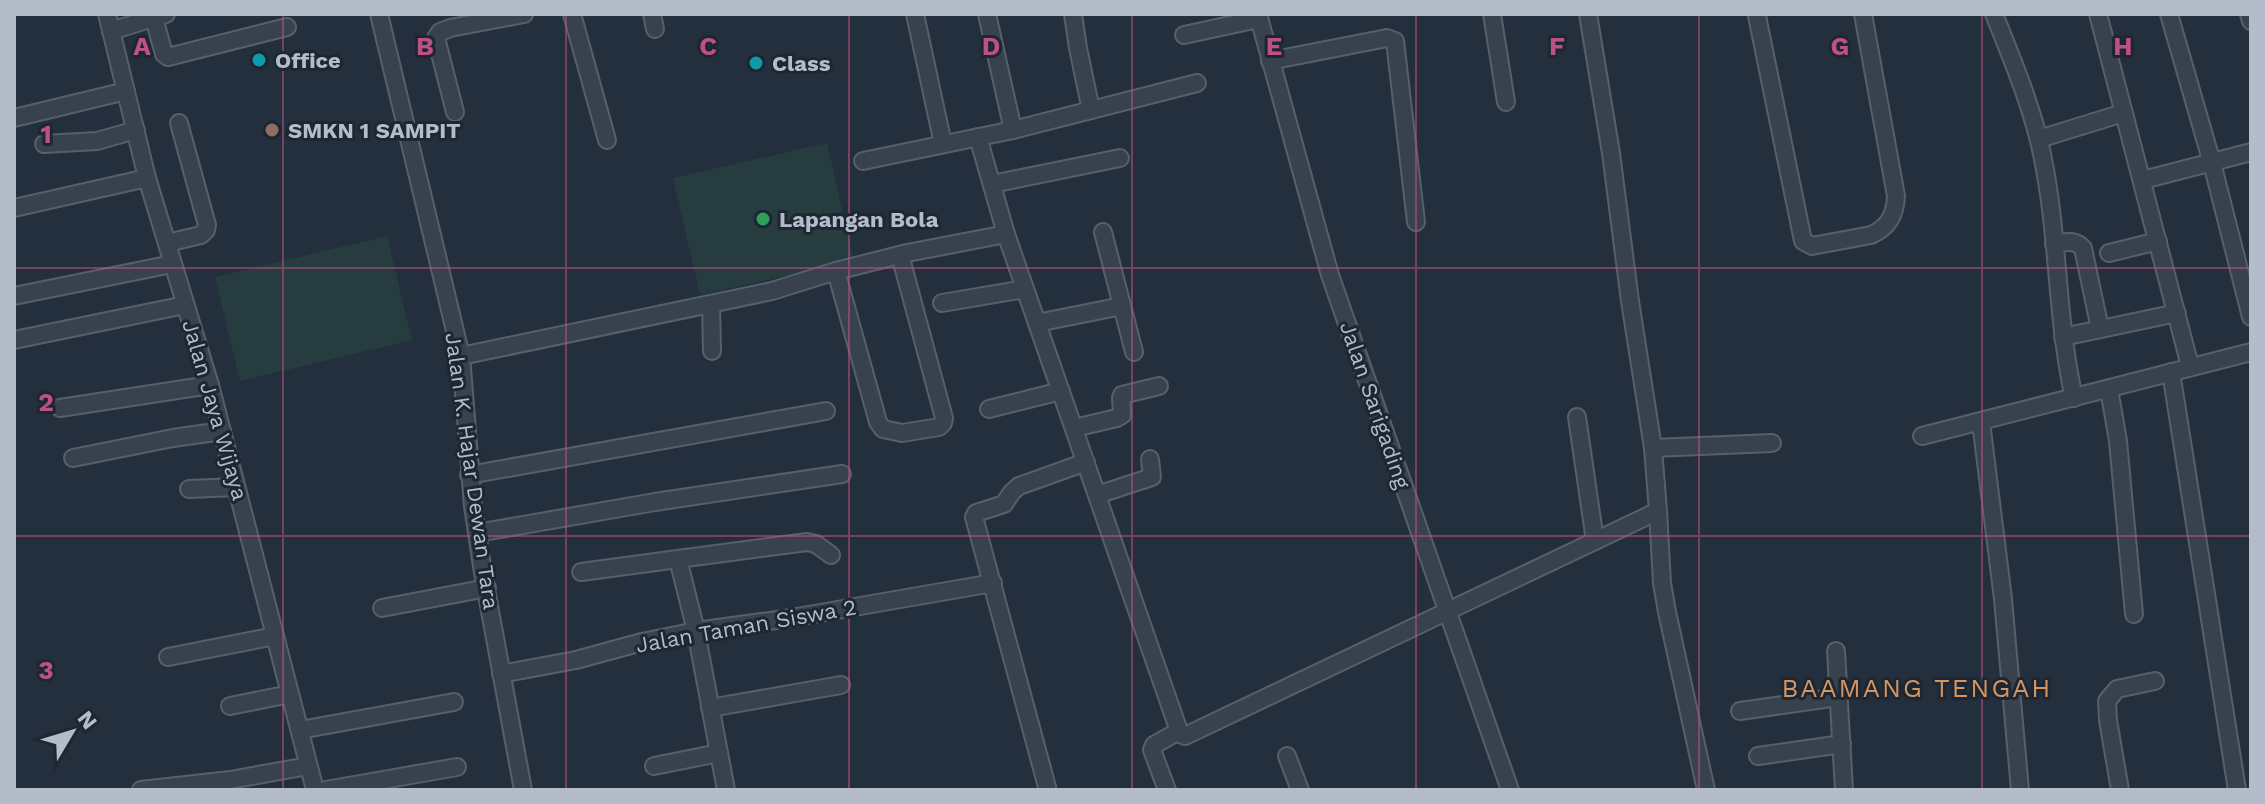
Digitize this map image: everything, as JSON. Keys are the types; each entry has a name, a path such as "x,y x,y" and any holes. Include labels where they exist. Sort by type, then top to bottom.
{"street":[{"name":"Jalan Jaya Wijaya","path":"107,14 147,178 210,385 315,790"},
{"name":"Jalan K. Hajar Dewan Tara","path":"379,14 461,356 469,475 477,533 523,790"},
{"path":"572,14 607,140"},
{"path":"915,14 943,144"},
{"path":"987,14 1013,130"},
{"path":"1073,14 1091,110"},
{"path":"1492,14 1506,102"},
{"path":"1588,14 1653,448 1662,583 1706,790"},
{"path":"1757,16 1803,241 1812,246 1880,231 1888,223 1895,207 1896,196 1863,14"},
{"path":"1994,14 2023,87 2039,139 2046,175 2063,337 2074,398"},
{"path":"2098,14 2190,366"},
{"path":"2169,14 2212,163 2251,317"},
{"path":"2249,14 2251,21"},
{"path":"455,112 436,38 440,32 450,28 516,15"},
{"path":"111,31 160,16 164,54 168,57 287,27"},
{"path":"1184,35 1258,17"},
{"name":"Jalan Sarigading","path":"1258,17 1330,275 1510,790"},
{"path":"1270,61 1387,38 1395,41 1416,222"},
{"path":"863,161 1013,130 1197,83"},
{"path":"14,118 126,91"},
{"path":"2039,139 2123,113"},
{"path":"167,243 201,235 207,225 179,123"},
{"path":"44,144 97,141 136,130"},
{"path":"978,137 1006,234 1182,737 1658,511"},
{"path":"2143,180 2251,152"},
{"path":"992,184 1120,158"},
{"path":"14,208 147,178"},
{"path":"1103,232 1134,352"},
{"path":"461,356 772,291 900,255 1006,234"},
{"path":"2054,244 2071,241 2083,248 2100,329"},
{"path":"2109,253 2158,241"},
{"path":"836,271 878,422 883,429 902,433 939,427 944,418 900,255"},
{"path":"14,296 172,264"},
{"path":"942,303 1025,289"},
{"path":"711,304 712,351"},
{"path":"14,340 185,305"},
{"path":"1037,323 1122,306"},
{"path":"2063,337 2177,313"},
{"path":"1922,436 2251,352"},
{"path":"2171,372 2237,790"},
{"path":"60,408 210,385"},
{"path":"1074,428 1117,418 1122,415 1122,395 1159,386"},
{"path":"2109,389 2118,441 2134,614"},
{"path":"989,409 1061,391"},
{"path":"469,475 826,411"},
{"path":"1577,417 1595,541"},
{"path":"1981,422 2003,599 2020,790"},
{"path":"73,458 222,431"},
{"path":"1653,448 1772,443"},
{"path":"1097,495 1152,477 1150,459"},
{"path":"1047,787 974,522 976,513 1004,504 1019,486 1086,462"},
{"path":"477,533 842,474"},
{"path":"189,489 236,487"},
{"path":"581,572 807,542 816,544 831,555"},
{"path":"678,559 696,631 726,790"},
{"name":"Jalan Taman Siswa 2","path":"501,674 576,660 696,631 993,583"},
{"path":"382,608 487,588"},
{"path":"168,657 275,636"},
{"path":"1836,651 1844,790"},
{"path":"2120,790 2107,701 2117,689 2155,681"},
{"path":"710,708 841,685"},
{"path":"230,706 290,694"},
{"path":"1740,711 1838,697"},
{"path":"300,730 454,702"},
{"path":"1167,790 1152,750 1154,745 1179,731"},
{"path":"1758,756 1842,744"},
{"path":"654,766 719,753"},
{"path":"1287,756 1300,790"},
{"path":"141,790 230,780 308,766"},
{"path":"326,790 457,767"}],"green space":[{"name":"Lapangan Bola","path":"827,143 854,261 700,295 673,178"},
{"path":"387,236 412,340 240,381 215,277"}],"place":[{"name":"Office","path":"259,60"},
{"name":"Class","path":"756,63"},
{"name":"SMKN 1 SAMPIT","path":"272,130"},
{"name":"Lapangan Bola","path":"763,219"}],"district":[{"name":"BAAMANG TENGAH","path":"1917,688"}]}
